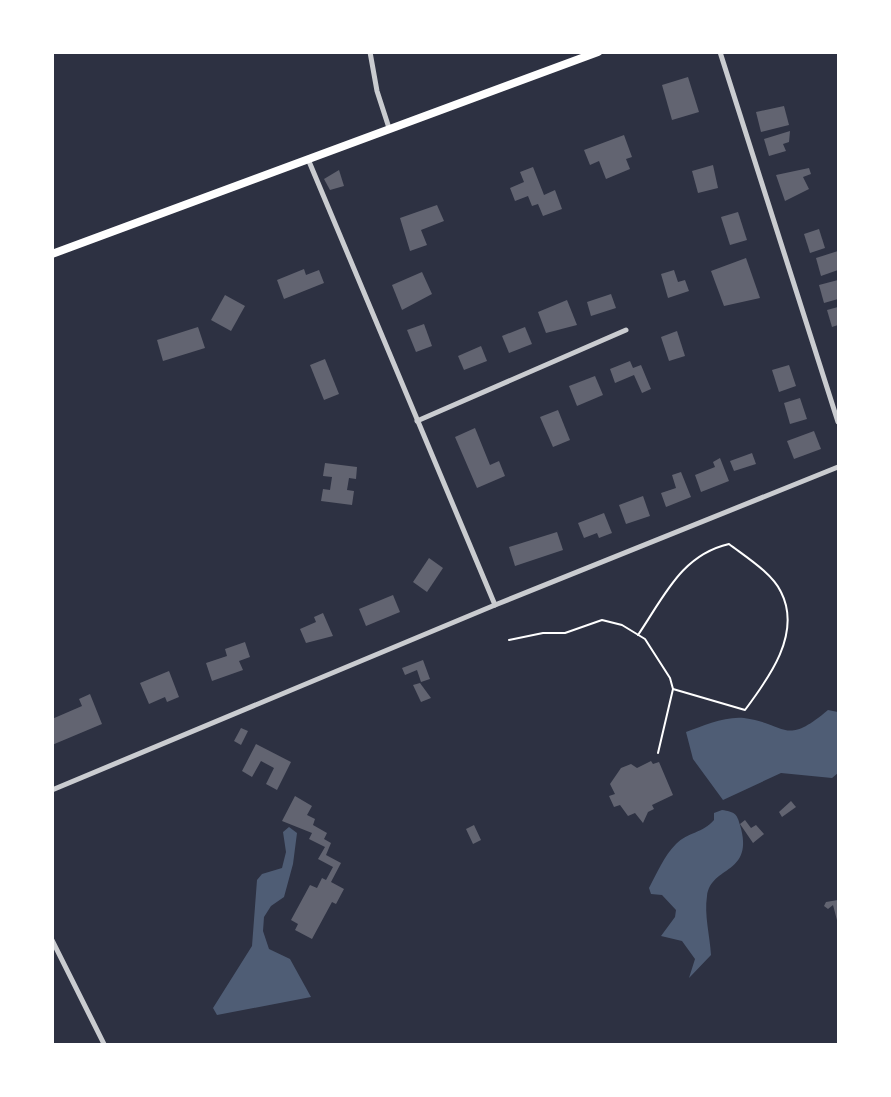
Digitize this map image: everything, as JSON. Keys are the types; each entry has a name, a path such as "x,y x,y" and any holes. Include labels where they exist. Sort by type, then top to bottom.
{"main road":[{"path":"52,254 598,52"}],"street":[{"path":"370,52 377,91 389,128"},
{"path":"720,52 838,422"},
{"path":"307,159 495,605"},
{"path":"417,421 626,330"},
{"path":"52,790 495,605 838,467"},
{"path":"52,940 104,1045"}],"path":[{"path":"638,635 677,573 718,547 729,544 781,590 789,623 780,656 768,679 745,710 673,689"},
{"path":"509,640 543,633 565,633 602,620 622,625 638,635 654,650 670,678 673,689 658,753"}],"water":[{"path":"828,710 838,712 838,773 832,778 781,773 723,800 693,759 686,732 729,718 744,718 794,730 814,721"},
{"path":"722,810 732,812 738,818 743,841 742,853 731,868 710,886 706,911 711,955 689,978 695,959 682,941 661,936 675,917 676,910 662,895 651,894 649,888 664,859 676,844 710,824 714,820 714,813"},
{"path":"289,827 297,833 293,864 284,897 271,906 264,917 263,931 269,949 290,959 311,997 217,1015 213,1008 252,946 257,880 262,874 282,868 286,852 283,832"}],"building":[{"path":"688,77 699,112 672,120 662,85"},
{"path":"784,106 789,125 761,132 756,112"},
{"path":"790,131 789,142 783,144 786,151 769,156 764,139"},
{"path":"624,135 632,157 626,159 630,169 606,179 599,161 590,165 584,150"},
{"path":"713,165 718,188 698,193 692,171"},
{"path":"533,167 544,195 555,190 562,209 543,216 538,204 532,206 528,196 515,201 510,188 524,182 520,172"},
{"path":"809,168 811,174 803,177 809,189 785,201 776,175"},
{"path":"339,170 344,186 330,190 324,179"},
{"path":"437,205 444,221 421,230 427,245 410,251 400,218"},
{"path":"738,212 747,240 730,245 721,217"},
{"path":"819,229 825,248 810,253 804,234"},
{"path":"838,251 838,270 821,276 816,258"},
{"path":"746,258 760,298 724,306 711,271"},
{"path":"304,269 306,275 319,270 324,283 284,299 277,280"},
{"path":"674,270 678,282 685,280 689,291 668,298 661,274"},
{"path":"422,272 432,294 402,310 392,285"},
{"path":"838,280 838,299 824,303 819,285"},
{"path":"611,294 616,308 591,316 587,302"},
{"path":"225,295 245,306 231,331 211,320"},
{"path":"567,300 577,325 546,333 538,312"},
{"path":"838,307 838,325 832,327 827,310"},
{"path":"424,324 432,346 416,352 407,330"},
{"path":"198,327 205,348 163,361 157,340"},
{"path":"525,327 532,344 509,353 502,336"},
{"path":"677,331 685,356 669,361 661,337"},
{"path":"481,346 487,361 464,370 458,356"},
{"path":"325,359 339,394 324,400 310,365"},
{"path":"630,361 633,368 641,365 651,389 642,393 634,375 615,383 610,369"},
{"path":"789,365 796,386 779,392 772,370"},
{"path":"595,376 603,395 577,406 569,386"},
{"path":"800,398 807,419 790,424 784,403"},
{"path":"558,410 570,440 553,447 540,417"},
{"path":"475,428 490,465 499,461 505,476 477,488 455,437"},
{"path":"814,431 821,449 794,459 787,441"},
{"path":"752,453 756,464 734,471 730,461"},
{"path":"720,458 729,481 701,492 695,475 715,467 713,462"},
{"path":"325,463 357,467 356,479 349,478 347,490 354,491 352,505 321,501 323,489 330,490 332,477 323,476"},
{"path":"681,472 691,497 666,507 661,493 676,488 672,475"},
{"path":"643,496 650,516 626,524 619,505"},
{"path":"604,513 612,533 599,538 597,533 584,538 578,523"},
{"path":"557,532 563,550 515,566 509,547"},
{"path":"429,558 443,568 427,592 413,582"},
{"path":"393,595 400,612 366,626 359,609"},
{"path":"323,613 333,636 306,643 300,629 316,622 314,617"},
{"path":"245,642 250,657 239,661 243,670 212,681 206,663 227,656 225,649"},
{"path":"423,660 430,679 421,682 417,670 405,675 402,668"},
{"path":"169,671 179,697 167,702 165,697 149,704 140,683"},
{"path":"420,683 431,698 421,702 413,685"},
{"path":"90,694 102,724 52,745 52,719 82,706 79,699"},
{"path":"241,728 248,731 241,745 234,741"},
{"path":"256,744 291,762 277,790 266,784 274,768 261,761 252,777 242,771"},
{"path":"651,761 653,764 659,762 673,795 652,805 654,809 648,812 643,823 635,813 628,816 620,805 614,807 609,796 615,794 610,784 621,768 631,764 637,768"},
{"path":"295,796 312,806 307,815 315,819 313,825 327,833 324,839 331,843 326,855 341,863 331,882 344,889 336,904 332,902 312,939 295,930 298,924 291,920 310,885 317,888 322,878 326,880 333,867 318,859 325,847 309,839 312,833 282,821"},
{"path":"791,801 796,807 782,817 779,812"},
{"path":"745,820 751,828 756,825 764,834 753,843 740,824"},
{"path":"474,825 481,840 473,844 466,829"},
{"path":"838,900 838,924 833,905 828,909 824,906 826,902"}]}
